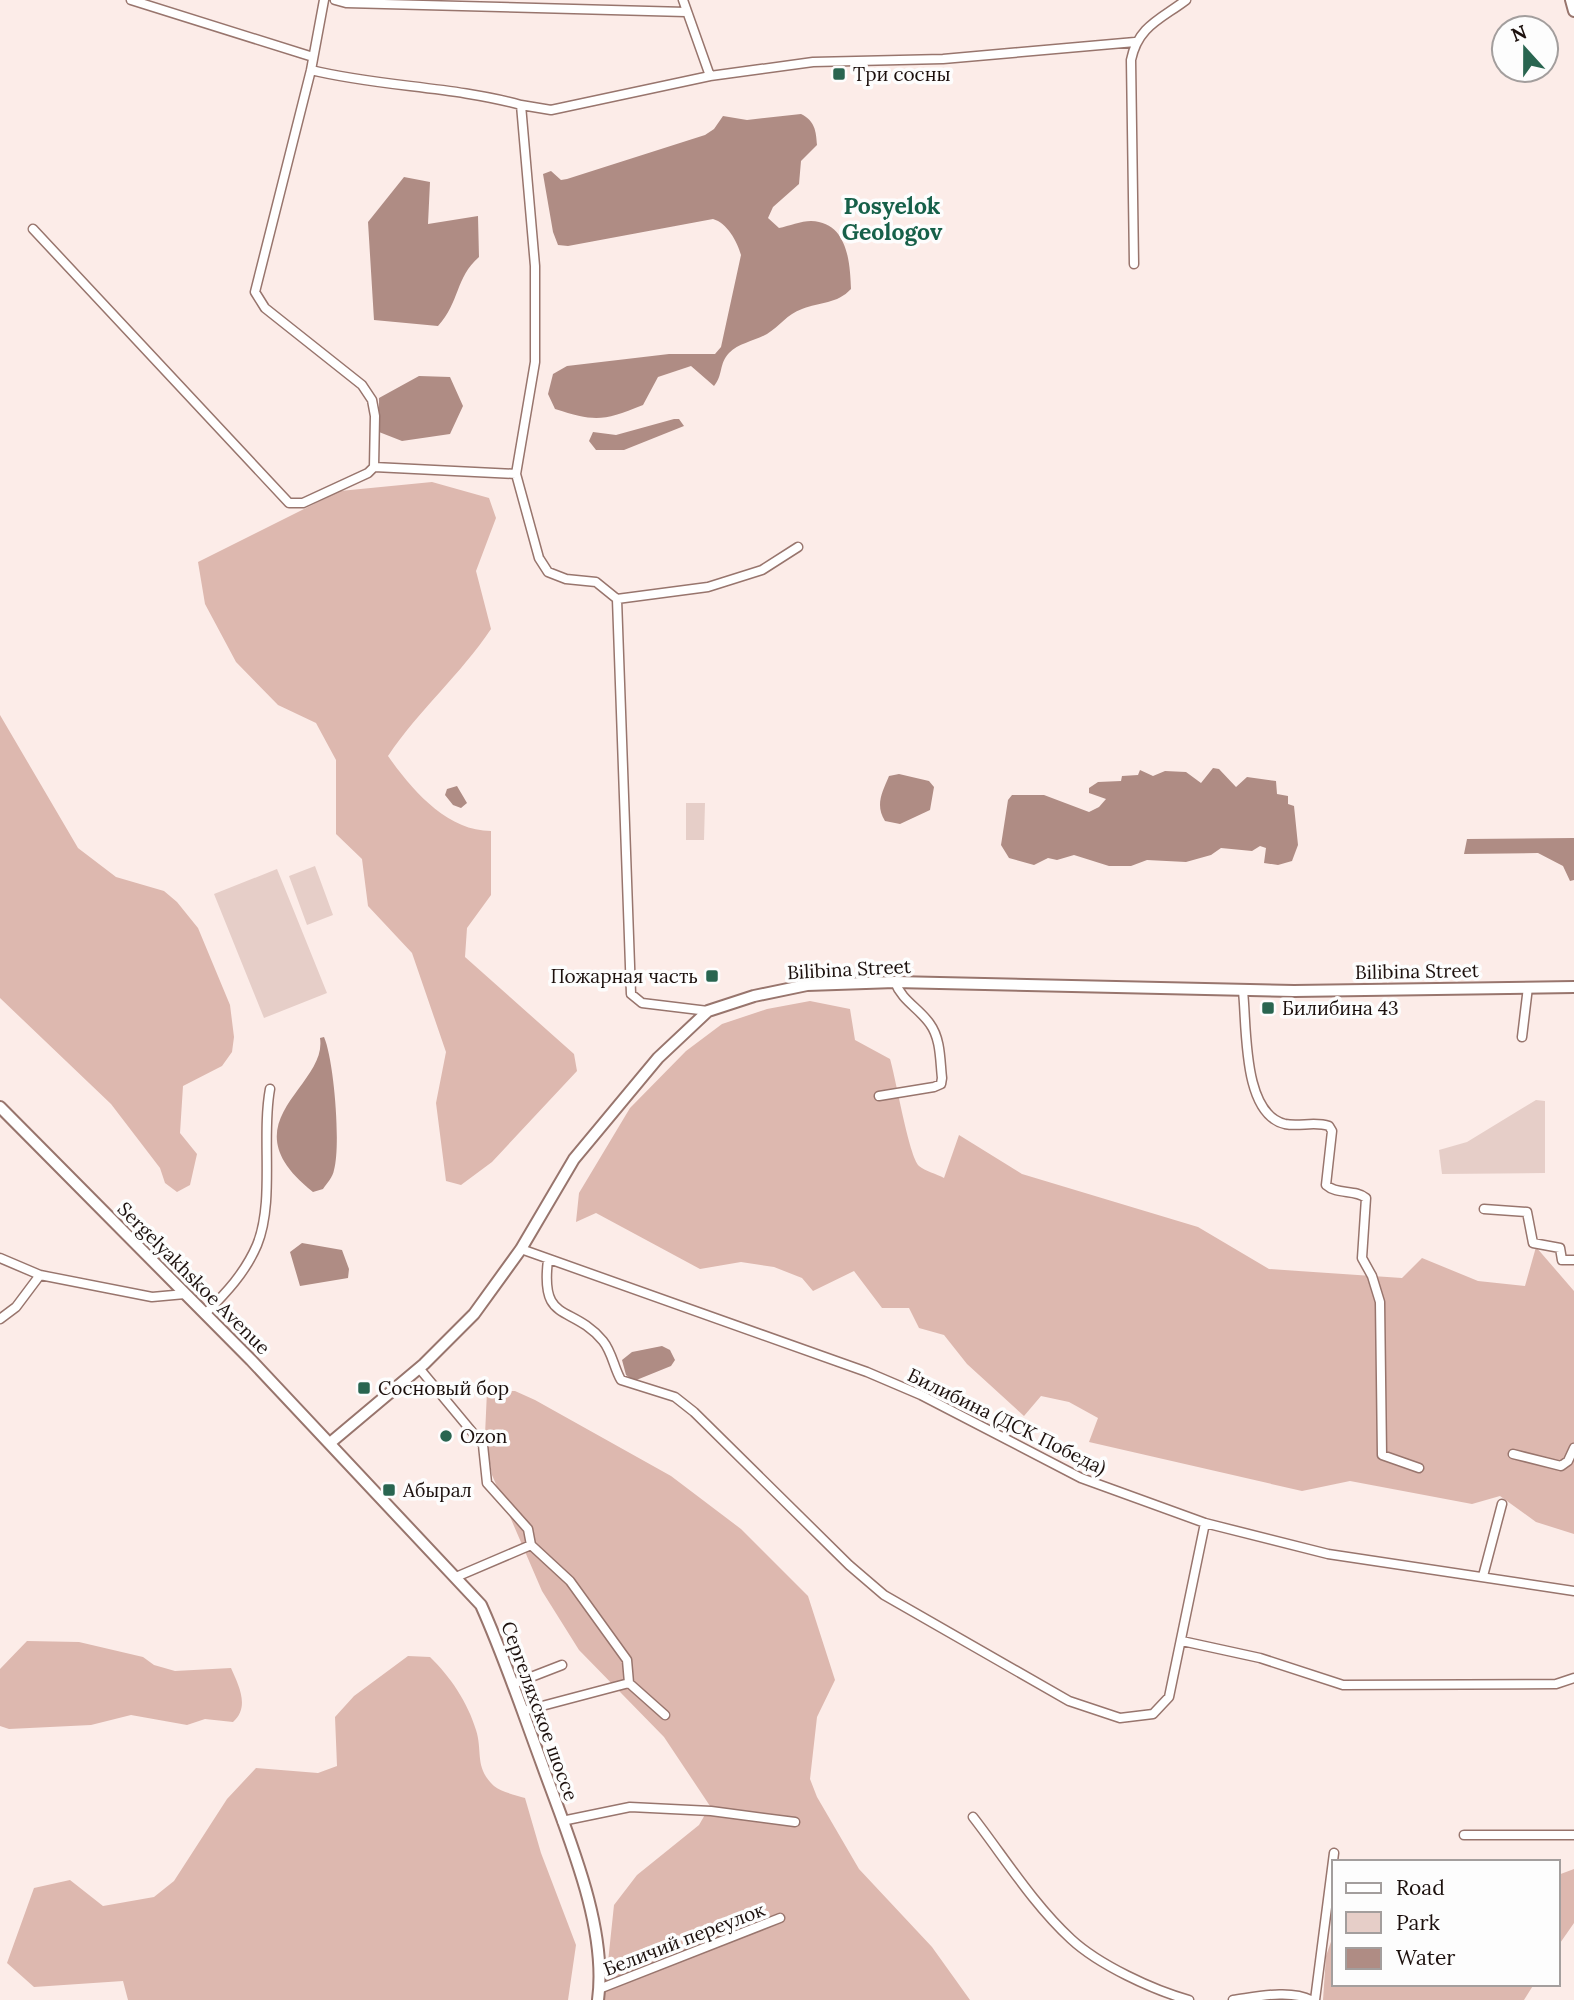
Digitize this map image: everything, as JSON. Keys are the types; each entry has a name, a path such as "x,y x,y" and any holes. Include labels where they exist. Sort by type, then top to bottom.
{"main road":[{"path":"1571,0 1574,11"},
{"name":"Bilibina Street","path":"330,1443 419,1368 474,1314 521,1249 574,1158 658,1058 708,1011 754,996 807,985 895,982 1243,991 1574,987"},
{"name":"Sergelyakhskoe Avenue","path":"0,1107 186,1294 456,1577"},
{"name":"Сергеляхское шоссе","path":"456,1577 481,1605 513,1684 562,1821 597,1933 598,1994"}],"street":[{"path":"131,0 313,57"},
{"path":"33,229 289,503 303,503 369,473 374,467 375,416 372,401 362,385 265,307 256,292 311,70 324,0"},
{"path":"335,0 346,4 686,12"},
{"path":"683,0 710,76"},
{"path":"1134,264 1131,60 1135,42 1145,30 1186,0"},
{"path":"311,70 342,78 489,97 551,110 710,76 813,62 943,60 1135,42"},
{"path":"521,105 535,266 535,362 516,474 539,558 548,572 566,579 596,582 617,599 708,587 762,570 798,547"},
{"path":"374,467 516,474"},
{"path":"617,599 631,994 642,1003 708,1011"},
{"path":"879,1096 934,1087 941,1084 942,1078 937,1036 930,1023 900,995 895,982"},
{"path":"1522,1037 1528,987"},
{"path":"1243,991 1253,1090 1262,1109 1286,1124 1329,1126 1332,1131 1326,1185 1331,1189 1366,1198 1362,1258 1372,1276 1380,1302 1382,1455 1419,1468"},
{"path":"205,1314 233,1286 258,1244 264,1218 266,1110 270,1089"},
{"path":"1484,1209 1527,1212 1532,1243 1560,1248 1562,1260 1574,1260"},
{"name":"Билибина (ДСК Победа)","path":"521,1249 867,1372 920,1395 1081,1478 1205,1523 1328,1554 1574,1591"},
{"path":"0,1258 40,1275 152,1297 186,1294"},
{"path":"548,1260 547,1296 553,1306 595,1333 605,1343 621,1380 675,1397 694,1412 849,1565 884,1595 1069,1701 1120,1718 1153,1714 1169,1697 1205,1523"},
{"path":"0,1319 16,1307 40,1275"},
{"path":"419,1368 483,1445 488,1483 528,1529 531,1545 570,1581 627,1660 629,1683 665,1715"},
{"path":"1513,1454 1561,1466 1568,1461 1574,1448"},
{"path":"1483,1576 1502,1504"},
{"path":"456,1577 531,1545"},
{"path":"1182,1642 1260,1658 1343,1685 1556,1684 1574,1678"},
{"path":"513,1684 562,1665"},
{"path":"523,1712 629,1683"},
{"path":"562,1821 630,1807 711,1811 795,1822"},
{"path":"973,1817 1071,1939 1092,1955 1166,1994 1189,2000"},
{"path":"1464,1835 1574,1835"},
{"path":"1333,1860 1334,1853"},
{"path":"1233,2000 1264,1996 1304,1996 1313,2000 1332,1867"},
{"name":"Беличий переулок","path":"598,1994 780,1918"}],"green space":[{"path":"686,803 705,803 704,840 686,840"},
{"path":"315,866 333,915 307,925 289,876"},
{"path":"277,869 327,993 264,1018 214,894"},
{"path":"1536,1100 1545,1101 1545,1173 1442,1174 1439,1150 1467,1142"}],"shaded area":[{"path":"432,482 489,498 496,518 476,571 491,629 388,756 420,795 445,816 475,829 491,831 491,895 467,928 465,957 574,1054 577,1071 492,1162 461,1185 446,1181 436,1103 446,1052 412,953 368,906 362,859 336,834 336,760 316,723 278,705 236,662 205,604 198,562 340,491"},
{"path":"0,715 78,848 116,877 164,891 177,902 198,928 230,1005 234,1037 232,1052 222,1066 183,1086 180,1133 197,1154 190,1185 177,1192 165,1183 160,1168 111,1104 0,998"},
{"path":"810,1001 850,1009 855,1040 890,1059 915,1159 922,1168 944,1178 959,1135 1022,1174 1198,1227 1269,1269 1402,1278 1422,1258 1478,1281 1525,1286 1536,1247 1574,1291 1574,1534 1536,1522 1500,1496 1472,1504 1350,1481 1302,1491 1089,1442 1098,1418 1069,1402 1041,1396 1024,1416 967,1364 944,1335 919,1328 909,1308 882,1308 854,1271 813,1291 802,1278 774,1267 741,1262 700,1269 596,1213 576,1222 579,1193 630,1108 686,1051 722,1024 767,1009"},
{"path":"487,1391 515,1391 535,1400 671,1476 741,1529 808,1596 835,1680 817,1717 810,1779 817,1797 859,1869 932,1947 970,2000 604,2000 614,1905 637,1875 699,1825 710,1806 664,1737 579,1650 542,1591 492,1475 485,1435"},
{"path":"27,1641 79,1642 143,1657 154,1665 175,1671 231,1668 241,1696 241,1710 233,1722 205,1719 187,1725 131,1715 91,1725 9,1729 0,1726 0,1669"},
{"path":"408,1656 430,1657 445,1673 458,1690 473,1720 481,1766 488,1779 501,1790 525,1798 541,1853 576,1945 568,2000 128,2000 123,1981 34,1987 7,1963 34,1888 70,1880 103,1906 154,1897 174,1881 227,1799 256,1768 318,1773 337,1766 335,1717 354,1696"},
{"path":"1574,1869 1574,1923 1560,1943 1560,1874"},
{"path":"1332,1939 1332,1986 1533,1986 1524,2000 1323,2000 1326,1956"}],"water":[{"path":"801,114 814,127 817,145 801,161 799,184 773,207 768,218 779,228 811,221 833,228 840,236 848,256 851,289 834,300 797,311 767,334 733,350 724,361 714,386 691,366 658,377 643,405 618,414 590,418 555,409 548,394 553,374 567,366 669,354 715,354 721,347 741,255 731,233 723,224 713,219 568,246 558,245 553,232 543,174 551,171 561,180 567,179 705,135 714,129 723,116 747,120"},
{"path":"404,177 430,182 428,224 478,216 479,257 466,273 450,308 438,326 374,320 368,222"},
{"path":"419,376 450,377 463,406 450,434 402,441 379,432 379,398"},
{"path":"679,419 684,426 624,450 596,450 589,441 593,432 616,435"},
{"path":"1213,768 1219,769 1236,787 1247,777 1276,781 1277,794 1288,796 1288,804 1294,806 1298,845 1292,861 1278,865 1264,863 1266,848 1260,846 1252,851 1221,848 1211,855 1186,862 1147,860 1131,866 1109,866 1074,855 1057,860 1048,858 1034,865 1009,858 1001,845 1008,800 1012,795 1044,795 1089,812 1099,807 1106,799 1089,793 1089,788 1098,782 1121,781 1122,776 1138,775 1140,770 1153,776 1165,771 1186,772 1201,783"},
{"path":"899,774 929,781 934,787 930,810 900,824 885,821 880,810 882,793 889,776"},
{"path":"457,786 467,803 461,808 453,805 445,795 447,789"},
{"path":"1574,838 1574,880 1570,881 1563,866 1538,853 1464,854 1467,839"},
{"path":"324,1037 328,1048 337,1123 336,1158 330,1180 323,1189 313,1192 288,1167 278,1145 278,1125 286,1107 310,1073 318,1056 320,1038"},
{"path":"302,1243 342,1250 349,1269 348,1278 300,1286 290,1252"},
{"path":"662,1346 670,1350 675,1360 671,1366 634,1381 626,1375 622,1360 632,1352"}],"place":[{"name":"Три сосны","path":"839,74"},
{"name":"Пожарная часть","path":"712,976"},
{"name":"Билибина 43","path":"1268,1008"},
{"name":"Сосновый бор","path":"364,1388"},
{"name":"Ozon","path":"446,1436"},
{"name":"Абырал","path":"389,1490"}],"district":[{"name":"Posyelok Geologov","path":"892,219"}]}
